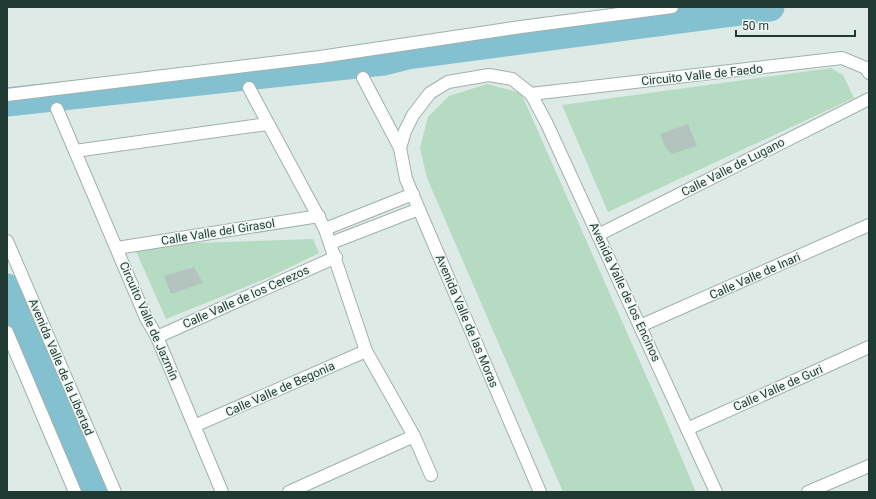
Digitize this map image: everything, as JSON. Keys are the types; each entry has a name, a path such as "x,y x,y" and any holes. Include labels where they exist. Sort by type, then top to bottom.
{"street":[{"path":"7,95 320,57 521,27 672,7"},
{"name":"Circuito Valle de Faedo","path":"531,94 842,58 866,68 869,73"},
{"name":"Avenida Valle de las Moras","path":"400,148 404,131 413,115 430,93 448,82 489,75 512,79 531,94"},
{"name":"Avenida Valle de las Moras","path":"363,78 400,148 406,179 540,492"},
{"path":"249,88 267,124 319,216 336,257 366,351 414,436 431,475"},
{"name":"Avenida Valle de los Encinos","path":"531,94 547,124 716,492"},
{"name":"Calle Valle de Lugano","path":"598,235 869,99"},
{"name":"Circuito Valle de Jazmín","path":"57,109 146,318 157,337 222,492"},
{"path":"75,151 267,124"},
{"path":"325,229 413,194"},
{"path":"331,243 419,209"},
{"name":"Calle Valle del Girasol","path":"116,248 319,216"},
{"name":"Calle Valle de Inari","path":"640,326 869,225"},
{"name":"Avenida Valle de la Libertad","path":"7,241 115,492"},
{"name":"Calle Valle de los Cerezos","path":"157,337 336,257"},
{"path":"7,332 75,492"},
{"name":"Calle Valle de Guri","path":"687,429 869,347"},
{"name":"Calle Valle de Begonia","path":"194,426 366,351"},
{"path":"289,492 414,436"},
{"path":"808,492 869,466"}],"green space":[{"path":"831,68 843,75 854,98 608,212 562,105"},
{"path":"487,84 521,93 696,492 563,492 427,178 420,148 428,117 449,96"},
{"path":"313,239 319,253 270,277 166,319 135,249 165,244"}],"building":[{"path":"688,124 697,146 672,154 665,147 660,134"},
{"path":"194,267 203,283 171,294 164,276"}],"waterway":[{"path":"7,102 384,61 408,55 770,7"},
{"path":"7,288 96,492"}]}
